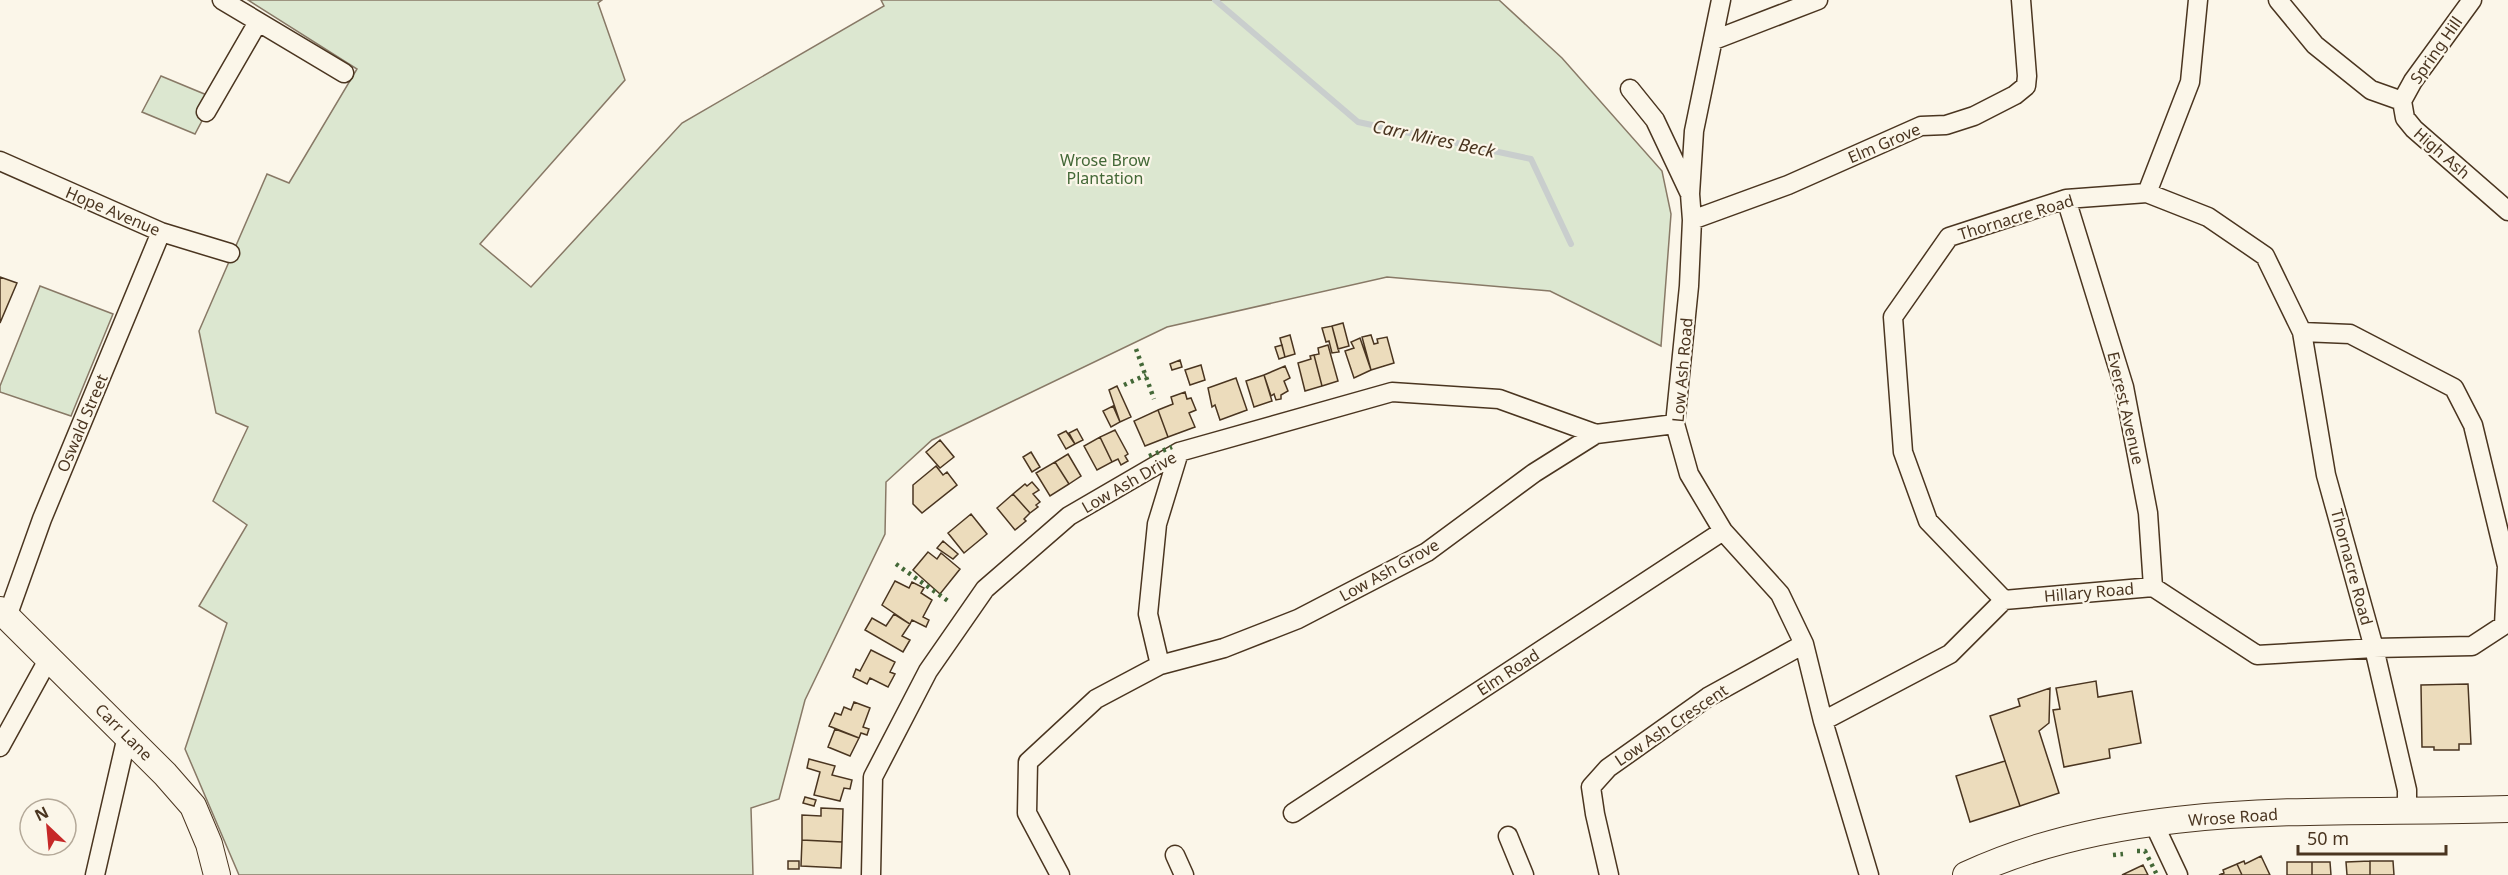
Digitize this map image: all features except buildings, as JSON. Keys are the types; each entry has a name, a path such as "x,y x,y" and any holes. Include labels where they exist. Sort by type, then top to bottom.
{"street":[{"path":"222,0 344,73"},
{"name":"Low Ash Road","path":"1721,0 1694,131 1690,194 1692,220 1684,346 1675,424 1689,474 1723,531 1780,594 1804,644 1823,721 1869,875"},
{"path":"1714,40 1818,0"},
{"name":"Elm Grove","path":"1692,220 1788,185 1922,126 1946,124 1974,116 2015,95 2026,86 2027,76 2021,0"},
{"path":"2146,193 2190,82 2198,0"},
{"path":"2278,0 2315,45 2372,90 2402,101"},
{"name":"Spring Hill","path":"2402,101 2413,81 2472,0"},
{"path":"206,112 258,22"},
{"path":"1630,89 1654,120 1690,194"},
{"name":"High Ash","path":"2402,101 2404,118 2414,129 2508,211"},
{"name":"Hope Avenue","path":"0,161 161,232 230,253"},
{"name":"Thornacre Road","path":"2004,600 1928,521 1903,452 1893,317 1949,237 2066,199 2146,193 2208,217 2265,256 2302,332 2326,475 2374,648 2407,790 2407,812"},
{"name":"Everest Avenue","path":"2066,199 2124,387 2148,513 2153,587"},
{"name":"Oswald Street","path":"4,613 161,232"},
{"name":"Hillary Road","path":"2004,600 2153,587 2257,655 2374,648 2472,646 2504,625 2507,566 2473,425 2454,388 2350,334 2302,332"},
{"name":"Low Ash Drive","path":"871,875 873,777 928,672 985,589 1069,516 1179,452 1392,392 1499,399 1596,434 1675,424"},
{"name":"Low Ash Grove","path":"1060,875 1027,813 1028,762 1096,699 1160,665 1224,648 1298,619 1427,552 1534,473 1596,434"},
{"path":"1160,665 1148,614 1157,524 1179,452"},
{"name":"Elm Road","path":"1293,813 1723,531"},
{"path":"1823,721 1950,654 2004,600"},
{"name":"Carr Lane","path":"4,613 165,774 193,806 209,844 217,875"},
{"name":"Low Ash Crescent","path":"1609,875 1591,788 1608,768 1708,697 1804,644"},
{"path":"0,747 49,658"},
{"path":"95,875 127,736"},
{"name":"Wrose Road","path":"1980,872 2038,846 2110,830 2234,814 2508,809"},
{"path":"2154,824 2178,875"},
{"path":"1508,836 1524,875"},
{"path":"1176,855 1184,875"}],"green space":[{"name":"Wrose Brow Plantation","path":"248,0 602,0 598,3 625,80 480,244 531,287 682,123 884,6 881,0 1499,0 1562,58 1662,171 1671,214 1661,346 1550,291 1387,277 1167,327 932,440 886,482 885,534 805,700 779,799 751,808 753,875 239,875 185,749 227,623 199,606 247,525 213,501 248,427 216,413 199,331 267,174 289,183 357,69"},
{"path":"161,76 214,98 195,134 142,112"},
{"path":"40,286 113,314 71,416 0,392 0,386"}],"waterway":[{"name":"Carr Mires Beck","path":"1215,0 1358,122 1531,159 1571,244"}],"hedge":[{"path":"1136,349 1154,399"},
{"path":"1124,385 1146,375"},
{"path":"1149,456 1172,447"},
{"path":"896,564 948,601"},
{"path":"2137,851 2145,851 2157,875"},
{"path":"2113,855 2123,854"}]}
